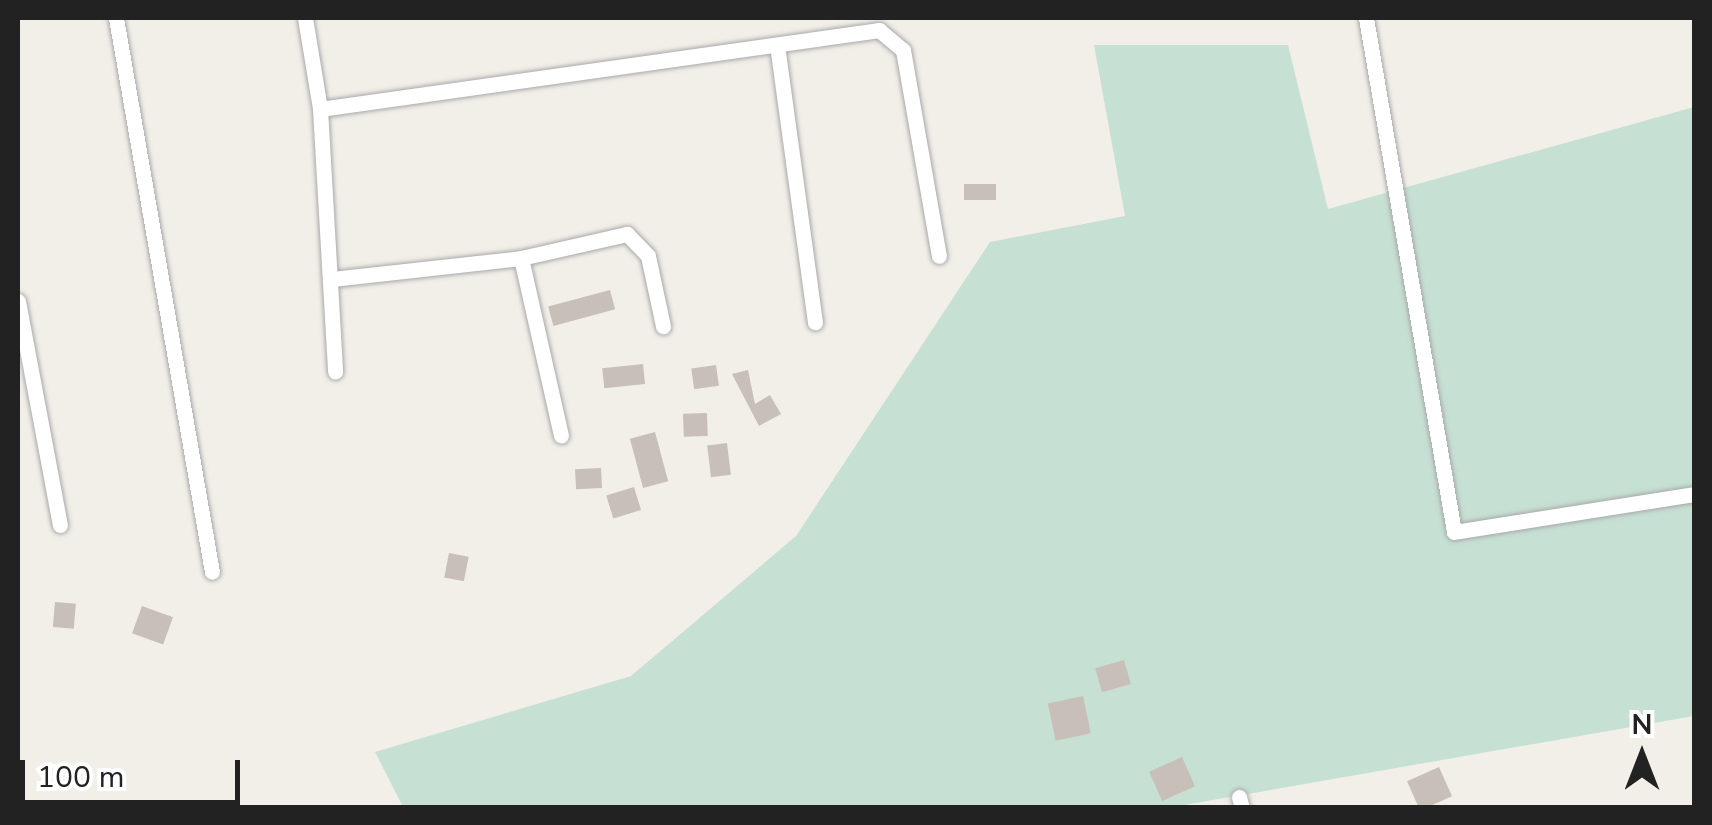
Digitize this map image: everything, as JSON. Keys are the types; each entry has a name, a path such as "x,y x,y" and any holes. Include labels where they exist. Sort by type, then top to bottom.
{"street":[{"path":"116,18 212,572"},
{"path":"305,18 320,110 335,372"},
{"path":"1366,18 1454,532 1694,494"},
{"path":"320,110 879,30 894,36 939,256"},
{"path":"777,45 815,322"},
{"path":"332,279 521,258 627,234 639,239 663,326"},
{"path":"521,258 562,436"},
{"path":"18,301 60,525"}],"green space":[{"path":"1094,45 1288,45 1328,209 1694,107 1694,716 1167,808 403,807 375,752 631,676 796,536 990,242 1125,216"}],"building":[{"path":"964,184 996,184 996,200 964,200"},
{"path":"610,290 615,309 553,326 548,307"},
{"path":"643,364 645,384 604,388 602,368"},
{"path":"716,365 719,386 694,389 691,368"},
{"path":"748,370 755,404 770,395 781,414 759,426 732,374"},
{"path":"707,413 708,436 684,437 683,414"},
{"path":"655,432 668,481 643,488 630,439"},
{"path":"727,443 731,475 711,477 707,445"},
{"path":"601,468 602,488 576,489 575,469"},
{"path":"634,487 641,510 613,518 606,495"},
{"path":"449,553 469,557 464,581 444,578"},
{"path":"55,602 76,604 74,629 53,627"},
{"path":"142,606 173,617 163,645 132,633"},
{"path":"1124,660 1131,684 1102,692 1095,668"},
{"path":"1083,696 1091,733 1056,741 1048,703"},
{"path":"1182,757 1195,786 1162,801 1149,772"},
{"path":"1439,767 1452,796 1419,808 1407,781"}]}
